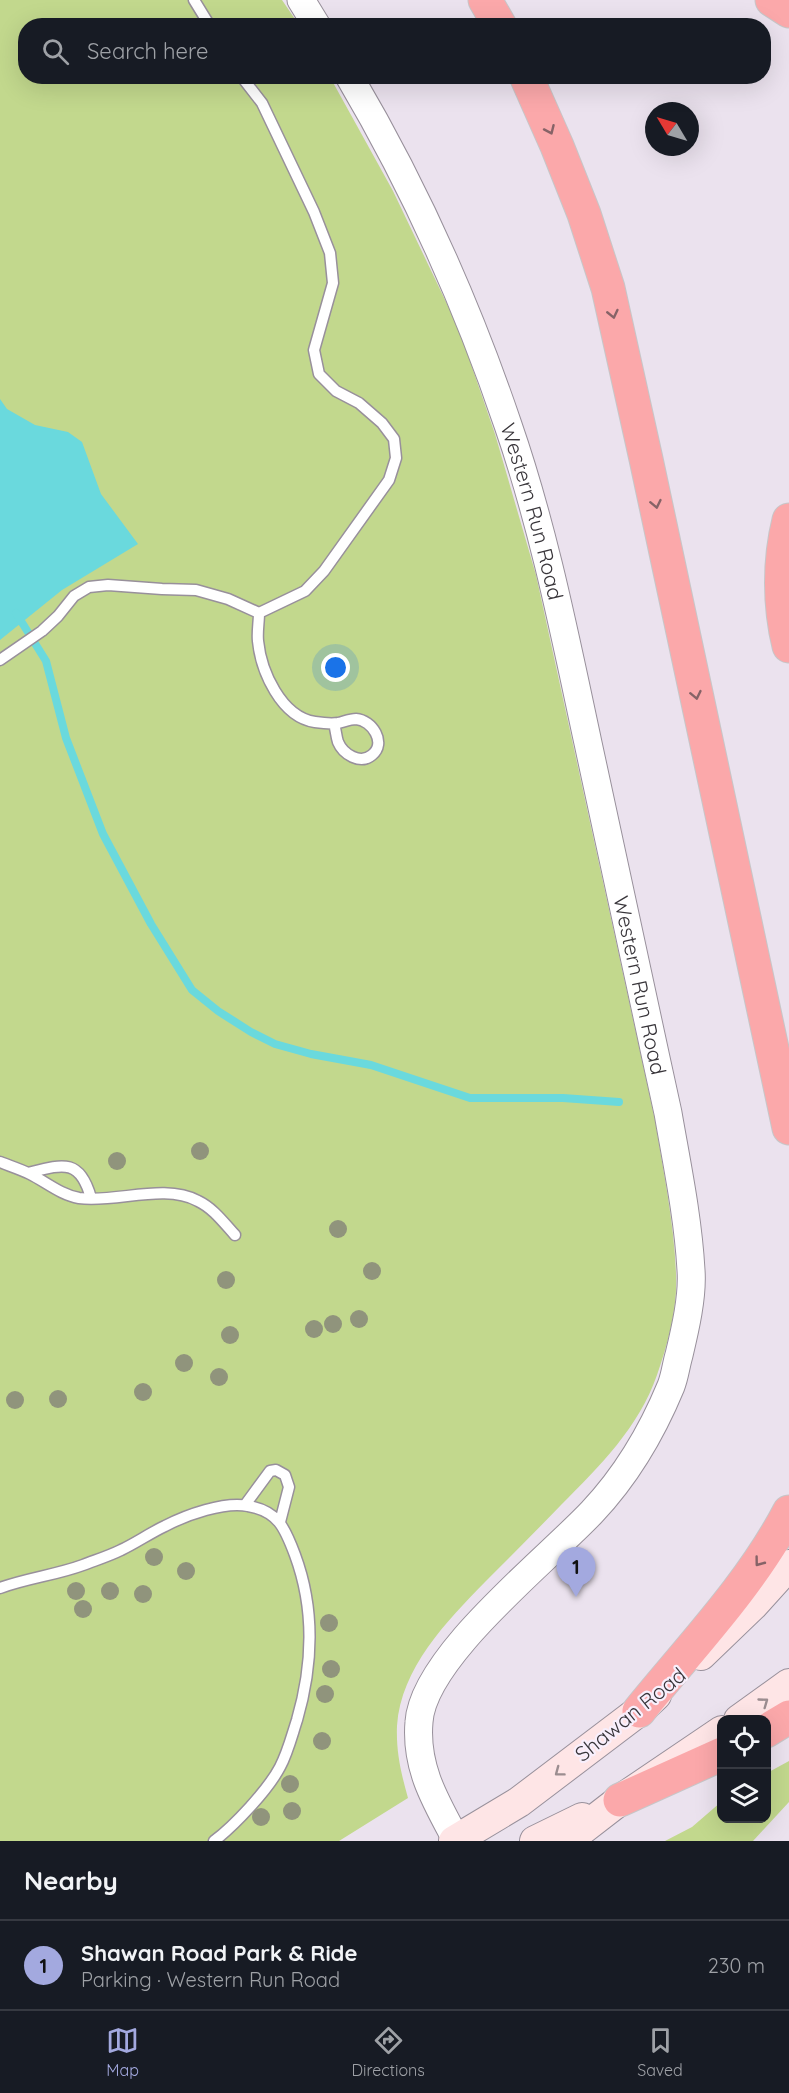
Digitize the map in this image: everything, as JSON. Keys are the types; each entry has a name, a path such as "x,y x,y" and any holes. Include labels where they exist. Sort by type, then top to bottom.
{"highway":[{"path":"485,0 495,18"},
{"path":"772,0 789,11"},
{"path":"530,84 584,214 608,288 789,1128"},
{"path":"789,520 783,564 782,598 789,646"},
{"path":"639,1711 738,1590 773,1543 789,1512"},
{"path":"771,1728 789,1717"},
{"path":"620,1800 717,1756"}],"main road":[{"name":"Shawan Road","path":"455,1840 519,1802 639,1711 710,1647 753,1605 789,1565"},
{"path":"745,1715 789,1684"},
{"path":"567,1841 620,1800 717,1734"},
{"path":"535,1841 620,1800"}],"street":[{"path":"301,0 312,18"},
{"name":"Western Run Road","path":"354,84 406,182 471,323 509,427 551,568 668,1113 683,1201 691,1272 685,1330 672,1384 651,1429 627,1469 593,1511 484,1618 453,1652 429,1686 419,1720 419,1754 429,1788 455,1840"}],"lane":[{"path":"194,0 205,18"},
{"path":"0,660 42,631 74,596 89,587 108,585 195,590 228,599 259,613 305,591 324,571 389,480 396,458 394,440 381,423 359,403 336,391 319,374 314,350 333,283 330,253 314,212 266,112 247,84"},
{"path":"259,613 258,642 276,695 290,710 312,722 334,724 356,719 369,723 377,735 378,747 372,756 361,759 350,756 339,743 334,724"},
{"path":"0,1162 28,1173 58,1191 77,1197 173,1194 198,1200 235,1235"},
{"path":"28,1173 49,1167 67,1166 81,1172 91,1198"},
{"path":"245,1505 270,1471 276,1470 285,1475 289,1487 280,1522"},
{"path":"0,1588 80,1566 122,1550 166,1525 227,1505 245,1505 263,1509 280,1522 300,1567 307,1596 310,1641 306,1689 280,1767 259,1796 214,1841"}],"green space":[{"path":"0,0 282,0 294,18 18,18 18,84 334,84 393,191 459,329 495,434 536,575 655,1120 671,1215 675,1254 674,1312 657,1375 640,1412 629,1429 576,1490 470,1597 441,1630 416,1665 400,1705 397,1726 397,1745 408,1798 339,1841 0,1841"},
{"path":"789,1761 789,1802 771,1822 771,1771"},
{"path":"717,1805 717,1823 770,1823 753,1841 665,1841 692,1827"}],"water":[{"path":"0,399 7,409 35,425 68,432 82,442 101,494 138,544 62,590 0,640"}],"waterway":[{"path":"16,613 46,661 66,738 103,834 151,924 192,990 218,1011 275,1044 311,1054 371,1065 470,1098 563,1098 619,1102"}],"place":[{"name":"Shawan Road Park & Ride","path":"576,1597"}]}
